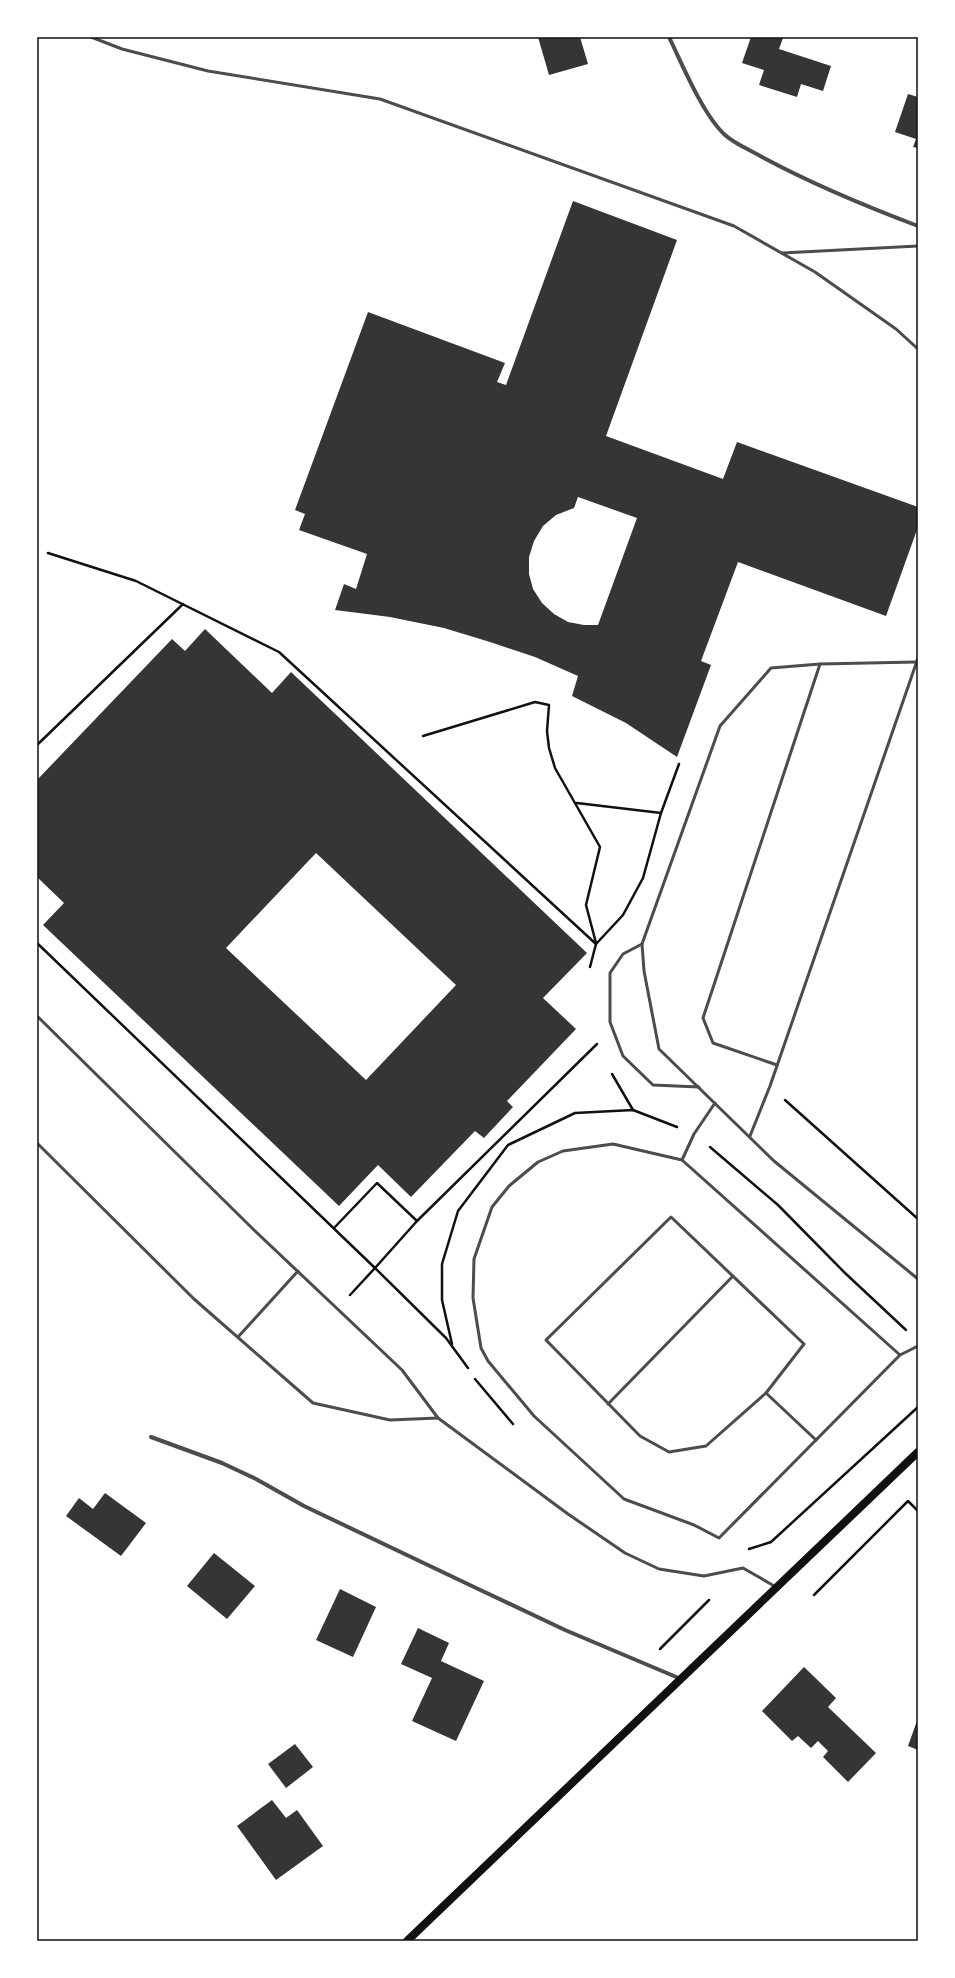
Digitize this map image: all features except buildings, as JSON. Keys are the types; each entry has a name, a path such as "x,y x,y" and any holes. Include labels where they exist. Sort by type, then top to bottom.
{"main road":[{"path":"407,1941 918,1452"}],"street":[{"path":"669,37 704,106 725,135 786,170 862,205 918,226"},
{"path":"151,1437 222,1463 256,1479 304,1506 474,1587 565,1630 680,1680"}],"lane":[{"path":"91,37 122,49 208,71 380,99 734,226 815,272 896,329 918,349"},
{"path":"782,253 918,246"},
{"path":"750,1136 770,1086 918,658"},
{"path":"916,662 820,664 770,668 720,726 642,944 644,971 659,1049 774,1161 918,1279"},
{"path":"777,1065 714,1043 703,1018 820,664"},
{"path":"642,944 623,954 610,973 610,1022 623,1056 654,1086 698,1087"},
{"path":"37,1016 298,1272 402,1370 438,1418 625,1554 659,1569 704,1576 744,1568 776,1587"},
{"path":"682,1160 694,1134 714,1103"},
{"path":"37,1143 194,1299 313,1403 390,1420 438,1418"},
{"path":"900,1355 682,1160 613,1144 563,1151 538,1162 511,1184 492,1207 474,1259 473,1298 481,1348 488,1360 534,1416 624,1499 694,1525 719,1538 900,1355 918,1346"},
{"path":"671,1217 804,1344 766,1393 706,1446 669,1452 640,1436 546,1340 671,1217"},
{"path":"238,1337 298,1272"},
{"path":"608,1404 733,1276"},
{"path":"766,1393 816,1440"}],"path":[{"path":"48,553 136,581 279,652 596,944"},
{"path":"37,746 183,604"},
{"path":"423,736 535,702 543,702 549,705 547,731 549,748 555,768 600,847 586,905 596,944"},
{"path":"596,944 623,915 643,878 661,812 679,764"},
{"path":"576,803 661,812"},
{"path":"37,943 375,1268 337,1309"},
{"path":"770,1086 918,1219"},
{"path":"452,1346 442,1300 442,1264 458,1211 508,1145 575,1113 633,1110 694,1134 778,1206 907,1331"},
{"path":"334,1228 377,1184 417,1221"},
{"path":"771,1542 918,1406"},
{"path":"814,1596 908,1501 918,1511"},
{"path":"646,1664 709,1600"}]}
